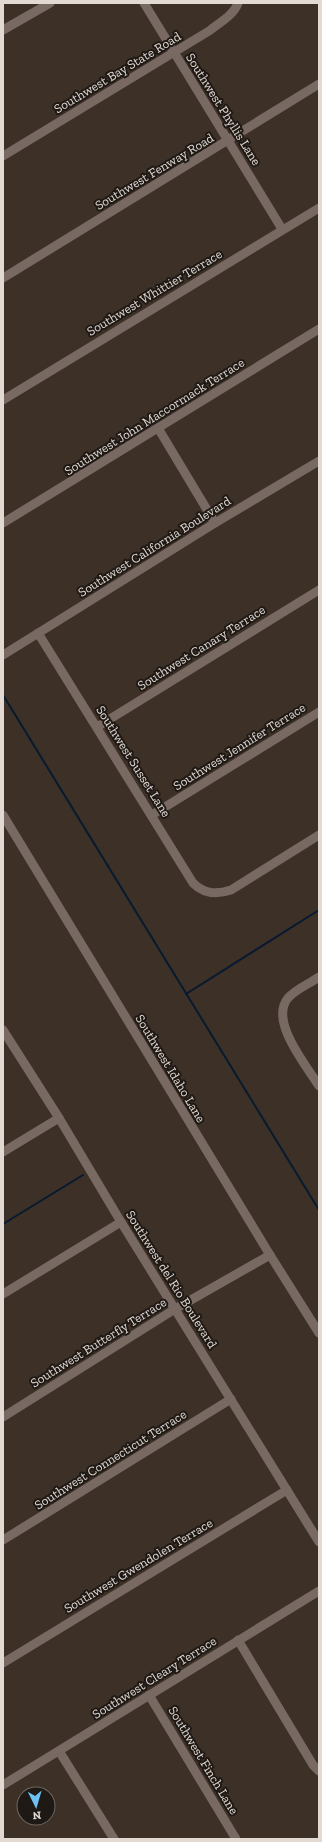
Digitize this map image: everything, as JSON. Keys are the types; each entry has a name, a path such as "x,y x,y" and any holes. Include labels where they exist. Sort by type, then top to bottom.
{"street":[{"path":"3,30 50,3"},
{"name":"Southwest Phyllis Lane","path":"144,3 282,230"},
{"name":"Southwest Bay State Road","path":"3,156 174,52 225,19 237,7 238,3"},
{"name":"Southwest Fenway Road","path":"3,278 319,84"},
{"name":"Southwest Whittier Terrace","path":"3,400 319,208"},
{"name":"Southwest John Maccormack Terrace","path":"3,523 319,329"},
{"path":"158,428 215,523"},
{"name":"Southwest California Boulevard","path":"3,655 215,523 319,461"},
{"name":"Southwest Canary Terrace","path":"97,727 319,590"},
{"name":"Southwest Susset Lane","path":"38,633 193,883 203,891 214,893 230,890 319,835"},
{"name":"Southwest Jennifer Terrace","path":"152,815 319,712"},
{"name":"Southwest Idaho Lane","path":"3,815 270,1255 319,1333"},
{"path":"319,978 296,992 288,999 283,1008 282,1017 285,1030 319,1086"},
{"name":"Southwest del Rio Boulevard","path":"3,1031 59,1118 121,1222 319,1542"},
{"path":"3,1152 59,1118"},
{"path":"3,1294 121,1222"},
{"name":"Southwest Butterfly Terrace","path":"3,1417 175,1309 270,1255"},
{"name":"Southwest Connecticut Terrace","path":"3,1540 232,1400"},
{"name":"Southwest Gwendolen Terrace","path":"3,1663 287,1490"},
{"name":"Southwest Cleary Terrace","path":"3,1785 319,1591"},
{"path":"238,1640 319,1771"},
{"name":"Southwest Finch Lane","path":"149,1695 236,1839"},
{"path":"59,1751 114,1839"}],"waterway":[{"path":"3,695 319,1210"},
{"path":"186,994 319,910"},
{"path":"3,1224 83,1175"}]}
